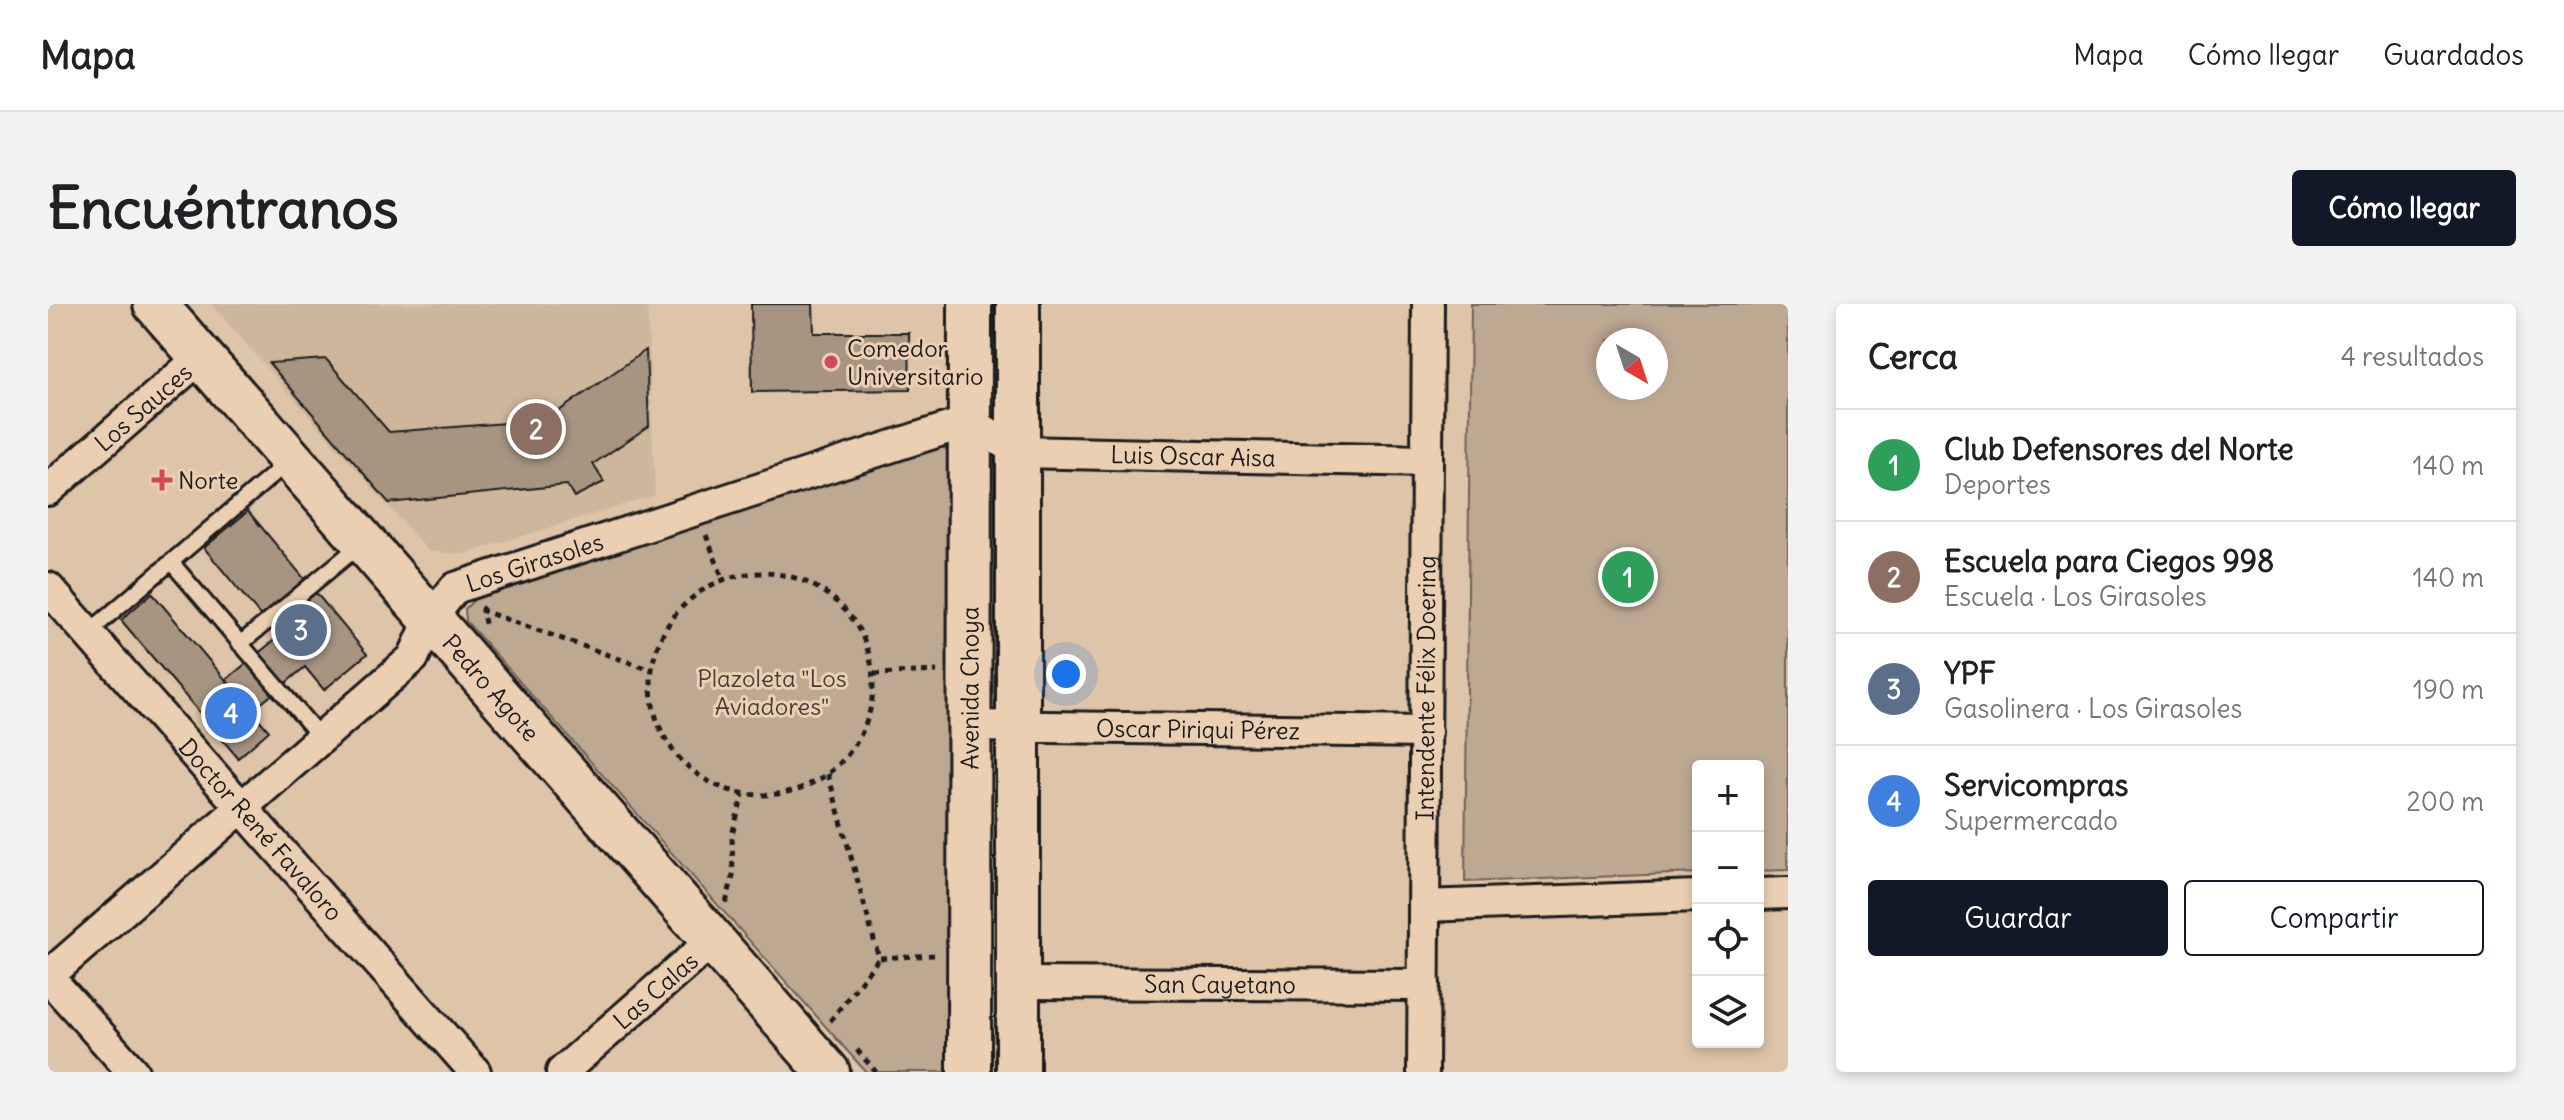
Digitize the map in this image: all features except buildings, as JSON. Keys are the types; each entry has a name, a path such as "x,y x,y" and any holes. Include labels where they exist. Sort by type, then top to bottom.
{"main road":[{"name":"Pedro Agote","path":"155,304 431,618 724,927 838,1057"},
{"name":"Avenida Choya","path":"969,1072 970,304"},
{"name":"Avenida Choya","path":"1018,304 1018,1072"}],"street":[{"name":"Intendente Félix Doering","path":"1423,1072 1428,304"},
{"name":"Los Sauces","path":"48,490 201,357"},
{"path":"970,421 1018,452"},
{"name":"Los Girasoles","path":"48,977 413,658 431,618 455,588 970,421"},
{"name":"Luis Oscar Aisa","path":"1018,452 1427,461"},
{"name":"Doctor René Favaloro","path":"48,588 475,1072"},
{"name":"Oscar Piriqui Pérez","path":"970,726 1426,732"},
{"path":"1764,894 1788,893"},
{"path":"1424,906 1692,896"},
{"name":"Las Calas","path":"562,1072 724,927"},
{"path":"48,977 133,1072"},
{"name":"San Cayetano","path":"1018,983 1424,985"}],"lane":[{"path":"88,633 291,459"},
{"path":"240,644 364,542"},
{"path":"171,562 321,738"}],"path":[{"path":"703,528 723,579"},
{"path":"756,572 790,576 822,589 854,621 866,641 874,674 872,703 864,730 849,754 828,774 804,788 777,795 743,794 711,784 683,764 663,737 651,705 651,670 658,641 674,615 696,594 723,579 756,572"},
{"path":"431,618 482,609 488,604"},
{"path":"482,609 651,670"},
{"path":"482,609 486,627 496,639"},
{"path":"874,674 970,670"},
{"path":"828,774 879,958"},
{"path":"724,927 733,876 732,835 743,794"},
{"path":"716,890 726,902 724,927"},
{"path":"830,1021 879,958 944,955"},
{"path":"820,1009 840,1031"},
{"path":"838,1057 876,1072"}],"shaded area":[{"path":"211,304 647,304 655,495 464,554 428,551"}],"green space":[{"path":"1471,304 1788,304 1788,870 1764,871 1764,760 1692,760 1692,873 1465,882"},
{"name":"Plazoleta \"Los Aviadores\"","path":"931,446 945,448 954,463 953,1072 866,1072 466,621 465,609 479,595"}],"place":[{"name":"Comedor Universitario","path":"831,362"},
{"name":"Escuela para Ciegos 998","path":"536,429"},
{"name":"Norte","path":"162,480"},
{"name":"Club Defensores del Norte","path":"1628,577"},
{"name":"YPF","path":"301,630"},
{"name":"Servicompras","path":"231,713"}]}
